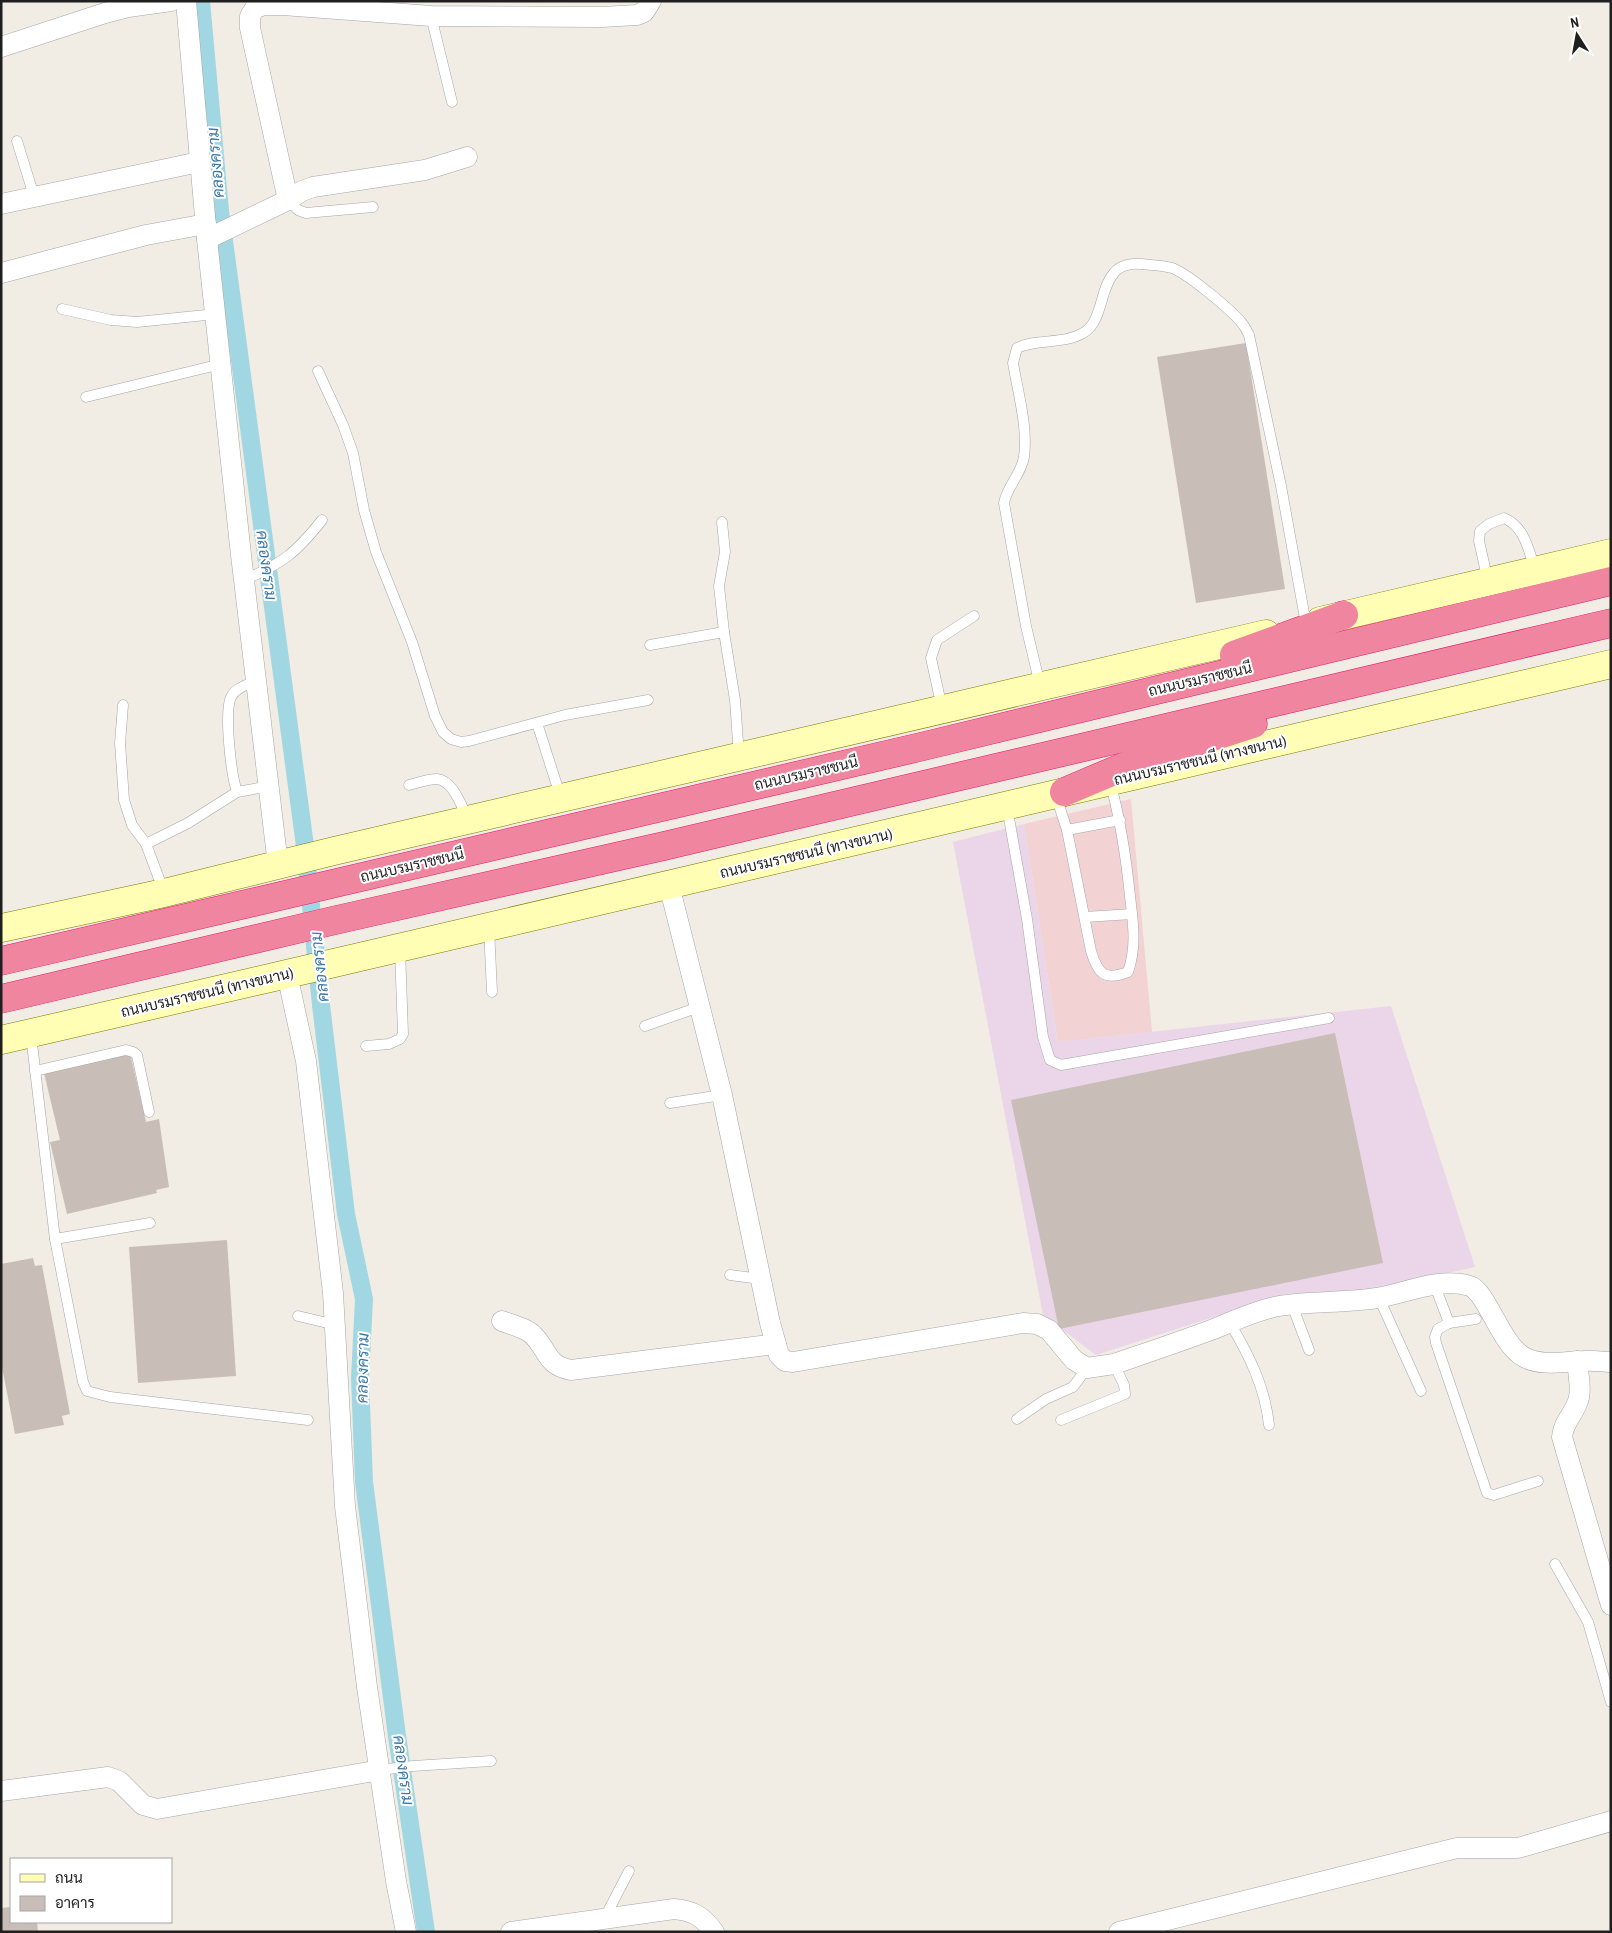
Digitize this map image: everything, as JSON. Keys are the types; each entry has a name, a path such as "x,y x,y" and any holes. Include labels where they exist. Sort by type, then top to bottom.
{"highway":[{"name":"ถนนบรมราชชนนี","path":"1,961 1086,707 1611,581"},
{"path":"1086,707 1182,672 1288,637 1344,615"},
{"path":"1,999 336,920 664,846 1611,623"},
{"path":"1060,793 1135,762 1272,717 1330,690"}],"main road":[{"path":"1,928 164,893 334,851 1611,553"},
{"name":"ถนนบรมราชชนนี (ทางขนาน)","path":"1,1040 1611,664"}],"street":[{"path":"1,47 121,9 171,1"},
{"path":"186,1 199,162 215,231 216,314 221,364 249,578 257,680 282,864"},
{"path":"288,200 250,28 250,16 255,8 283,5 431,16 637,15 644,12 651,1"},
{"path":"1,273 137,237 215,231 288,200 302,191 313,187 425,170 467,157"},
{"path":"1,204 199,162"},
{"path":"669,885 722,1095 776,1344 779,1355 785,1361 793,1362 1023,1323 1037,1324 1049,1330 1074,1360 1087,1368 1114,1364 1276,1307 1309,1302 1354,1301 1379,1298 1446,1283 1473,1287 1482,1296 1494,1320 1512,1346 1523,1357 1534,1361 1564,1363 1577,1361 1611,1362"},
{"path":"289,974 306,1061 336,1325 338,1400 345,1506 367,1687 388,1769 396,1881 406,1932"},
{"path":"502,1322 530,1333 553,1363 561,1368 571,1370 776,1344"},
{"path":"1577,1361 1579,1399 1567,1419 1562,1437 1611,1605"},
{"path":"1,1791 108,1777 119,1781 143,1805 157,1809 388,1769"},
{"path":"1119,1932 1457,1848 1518,1848 1611,1821"},
{"path":"511,1932 674,1909 688,1911 704,1919 714,1932"}],"lane":[{"path":"431,16 452,102"},
{"path":"17,141 34,196"},
{"path":"288,200 298,210 306,213 373,207"},
{"path":"1040,686 1026,626 1004,504 1006,493 1019,473 1024,457 1024,430 1013,363 1014,355 1017,348 1027,343 1072,338 1084,333 1094,323 1104,290 1114,273 1121,267 1134,263 1173,268 1196,283 1242,322 1249,335 1281,486 1306,624"},
{"path":"62,310 111,320 137,322 216,314"},
{"path":"86,398 221,364"},
{"path":"318,371 343,424 353,453 364,510 376,552 412,642 435,716 443,732 451,739 460,742 470,741 565,715 648,700"},
{"path":"1488,582 1479,541 1480,531 1489,524 1504,518 1514,523 1522,534 1535,571"},
{"path":"249,578 274,567 304,542 322,520"},
{"path":"722,522 725,552 720,586 724,632 735,700 739,757"},
{"path":"942,709 931,658 933,649 937,640 974,616"},
{"path":"650,645 724,632"},
{"path":"237,792 230,758 229,713 231,698 238,689 257,680"},
{"path":"123,705 120,743 124,800 132,824 146,844 164,893"},
{"path":"537,723 562,798"},
{"path":"409,785 437,780 446,782 453,789 468,820"},
{"path":"1060,793 1095,966 1104,975 1114,977 1128,972 1133,957 1134,937 1120,820 1110,782"},
{"path":"146,844 188,823 237,792 270,786"},
{"path":"1007,806 1027,919 1043,1037 1050,1060 1061,1065 1329,1018"},
{"path":"1067,830 1120,820"},
{"path":"1085,916 1132,914"},
{"path":"489,927 492,992"},
{"path":"366,1046 389,1044 400,1039 402,1034 400,948"},
{"path":"645,1026 699,1007"},
{"path":"30,1033 55,1239 83,1382 87,1391 110,1397 308,1420"},
{"path":"36,1071 126,1050 134,1052 137,1055 149,1112"},
{"path":"670,1103 722,1095"},
{"path":"55,1239 150,1223"},
{"path":"730,1275 761,1279"},
{"path":"1435,1286 1449,1323"},
{"path":"1379,1298 1421,1391"},
{"path":"1292,1304 1309,1350"},
{"path":"298,1316 336,1325"},
{"path":"1476,1319 1449,1323 1438,1329 1436,1343 1487,1493 1494,1495 1538,1481"},
{"path":"1230,1323 1256,1372 1267,1405 1269,1424"},
{"path":"1061,1420 1125,1394 1124,1385 1114,1364"},
{"path":"1017,1419 1046,1399 1073,1387 1087,1368"},
{"path":"1555,1564 1588,1622 1611,1702"},
{"path":"388,1769 491,1761"},
{"path":"604,1919 629,1871"}],"shaded area":[{"path":"1131,799 1152,1032 1058,1042 1024,824"},
{"path":"1024,824 1058,1042 1391,1006 1475,1267 1358,1292 1285,1294 1096,1355 1043,1315 953,842"}],"building":[{"path":"1246,343 1285,589 1196,603 1157,357"},
{"path":"1335,1033 1383,1263 1059,1329 1011,1100"},
{"path":"130,1053 146,1122 159,1119 169,1187 156,1190 157,1193 67,1214 50,1142 60,1140 44,1073"},
{"path":"227,1240 236,1376 138,1383 129,1247"},
{"path":"33,1258 35,1266 42,1265 70,1414 62,1416 64,1425 15,1434 1,1362 1,1264"},
{"path":"10,1907 10,1923 37,1923 38,1932 1,1932 1,1908"}],"waterway":[{"name":"คลองคราม","path":"201,1 220,211 305,846 321,1005 346,1214 364,1299 360,1378 364,1482 397,1736 426,1932"}]}
